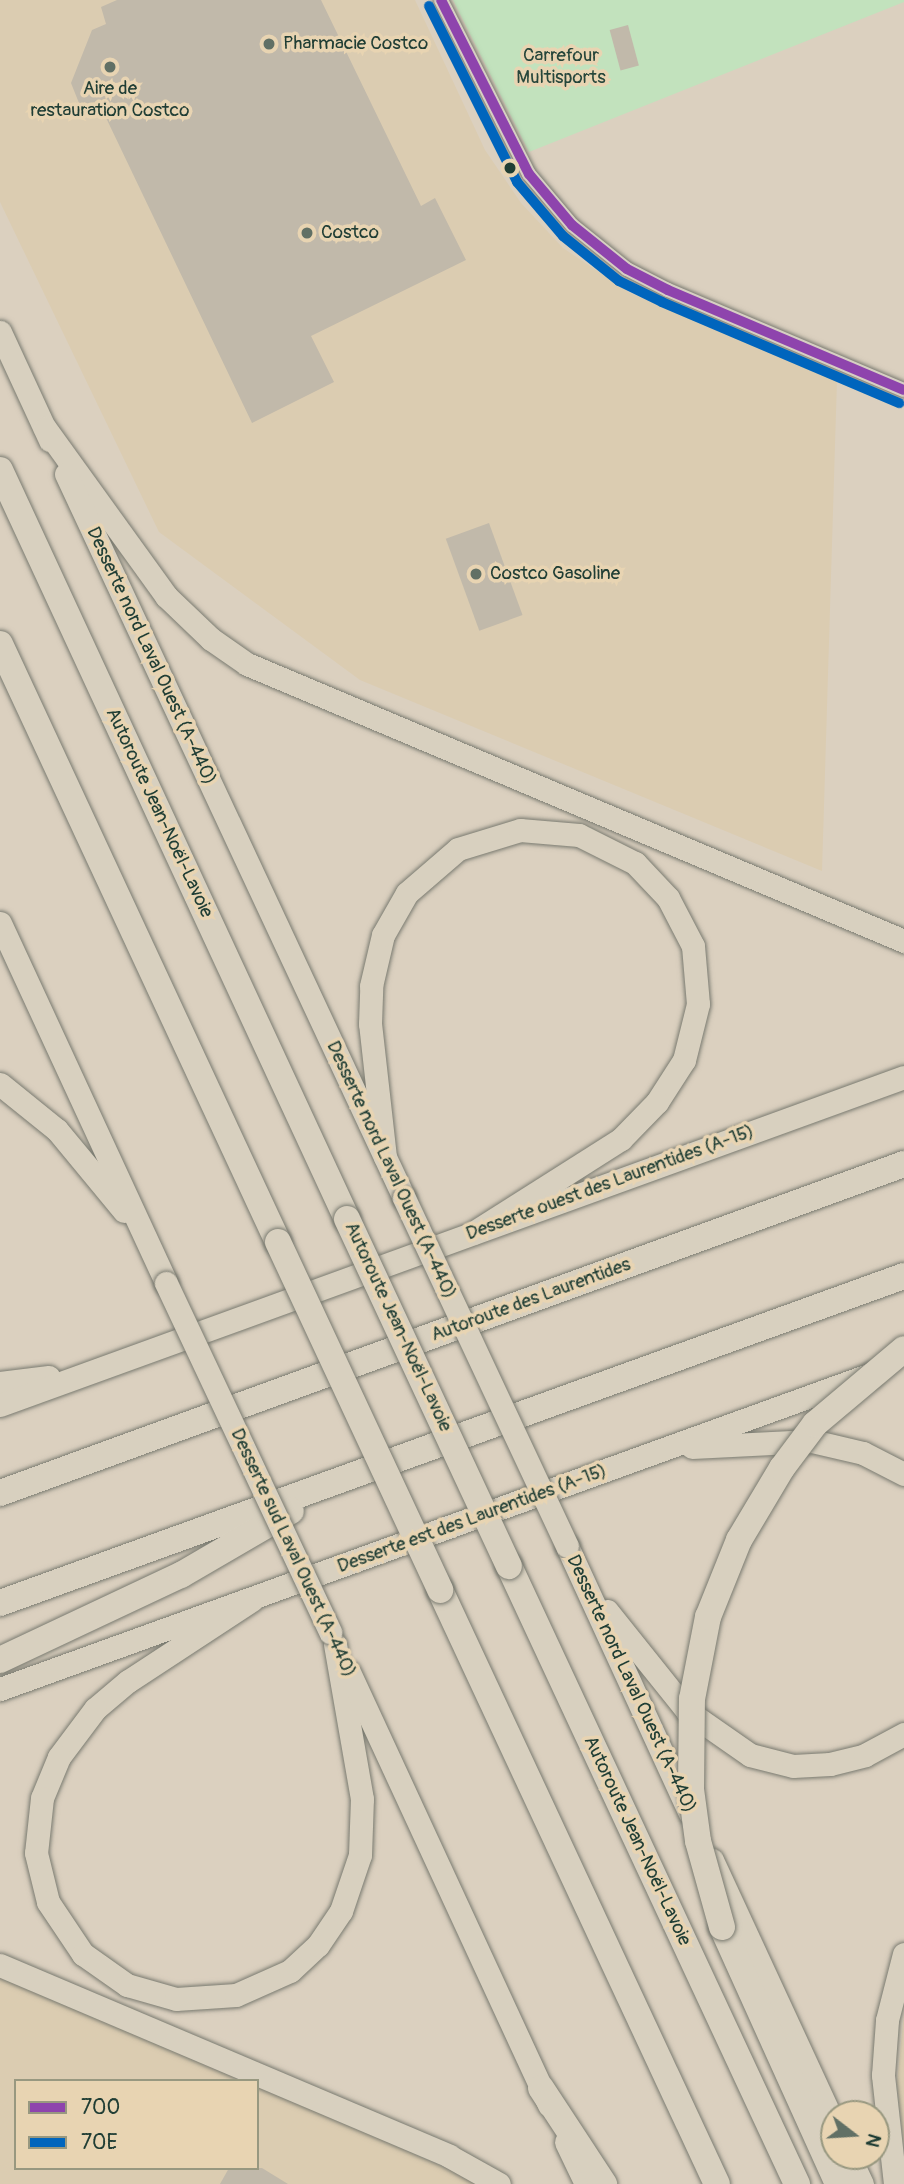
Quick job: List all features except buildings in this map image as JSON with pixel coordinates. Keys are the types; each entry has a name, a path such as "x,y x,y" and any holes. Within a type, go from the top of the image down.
{"highway":[{"name":"Autoroute Jean-Noël-Lavoie","path":"0,470 797,2184"},
{"path":"0,645 716,2184"},
{"name":"Autoroute des Laurentides","path":"0,1493 904,1164"},
{"path":"0,1603 904,1276"},
{"path":"838,2184 722,1927 698,1841 691,1789 692,1699 708,1617 739,1540 782,1468 815,1424 904,1349"},
{"path":"0,1660 181,1575 350,1477"},
{"path":"541,2088 604,2184"}],"main road":[{"name":"Desserte nord Laval Ouest (A-440)","path":"0,332 823,2100"},
{"path":"45,428 166,596 211,639 247,664 904,941"},
{"path":"385,1157 369,1024 371,986 390,920 419,879 458,849 520,830 579,835 635,863 668,898 693,946 698,1004 684,1060 657,1102 621,1139 473,1233"},
{"name":"Desserte sud Laval Ouest (A-440)","path":"0,923 586,2184"},
{"name":"Desserte ouest des Laurentides (A-15)","path":"0,1405 904,1077"},
{"path":"0,1084 57,1130 143,1233"},
{"name":"Desserte est des Laurentides (A-15)","path":"0,1689 904,1362"},
{"path":"0,1383 87,1373"},
{"path":"664,1449 812,1441 863,1453 904,1474"},
{"path":"583,1580 687,1711 750,1755 793,1766 842,1763 904,1734"},
{"path":"252,1600 128,1681 95,1709 59,1757 42,1798 36,1853 48,1902 83,1954 127,1985 176,1999 236,1995 274,1981 298,1965 341,1911 360,1855 362,1798 332,1638"},
{"path":"895,2184 883,2075 887,2020 904,1954"},
{"path":"0,1965 449,2156 499,2184"}],"street":[{"path":"441,0 529,174 572,225 627,269 668,290 904,390"}],"shaded area":[{"path":"0,0 415,0 485,150 521,203 563,248 630,293 837,380 822,871 360,680 159,532 0,202"},
{"path":"0,1975 245,2079 14,2079 14,2170 259,2170 259,2085 482,2184 0,2184"},
{"path":"904,2014 904,2147 897,2083"}],"green space":[{"name":"Carrefour Multisports","path":"453,0 904,0 904,2 529,152"}],"transit line":[{"name":"70O","path":"441,0 529,174 572,225 627,269 668,290 904,390"},
{"name":"70E","path":"429,6 517,182 563,236 619,281 899,403"}],"place":[{"name":"Pharmacie Costco","path":"269,44"},
{"name":"Aire de restauration Costco","path":"110,67"},
{"name":"Costco","path":"307,233"},
{"name":"Costco Gasoline","path":"476,574"}]}
